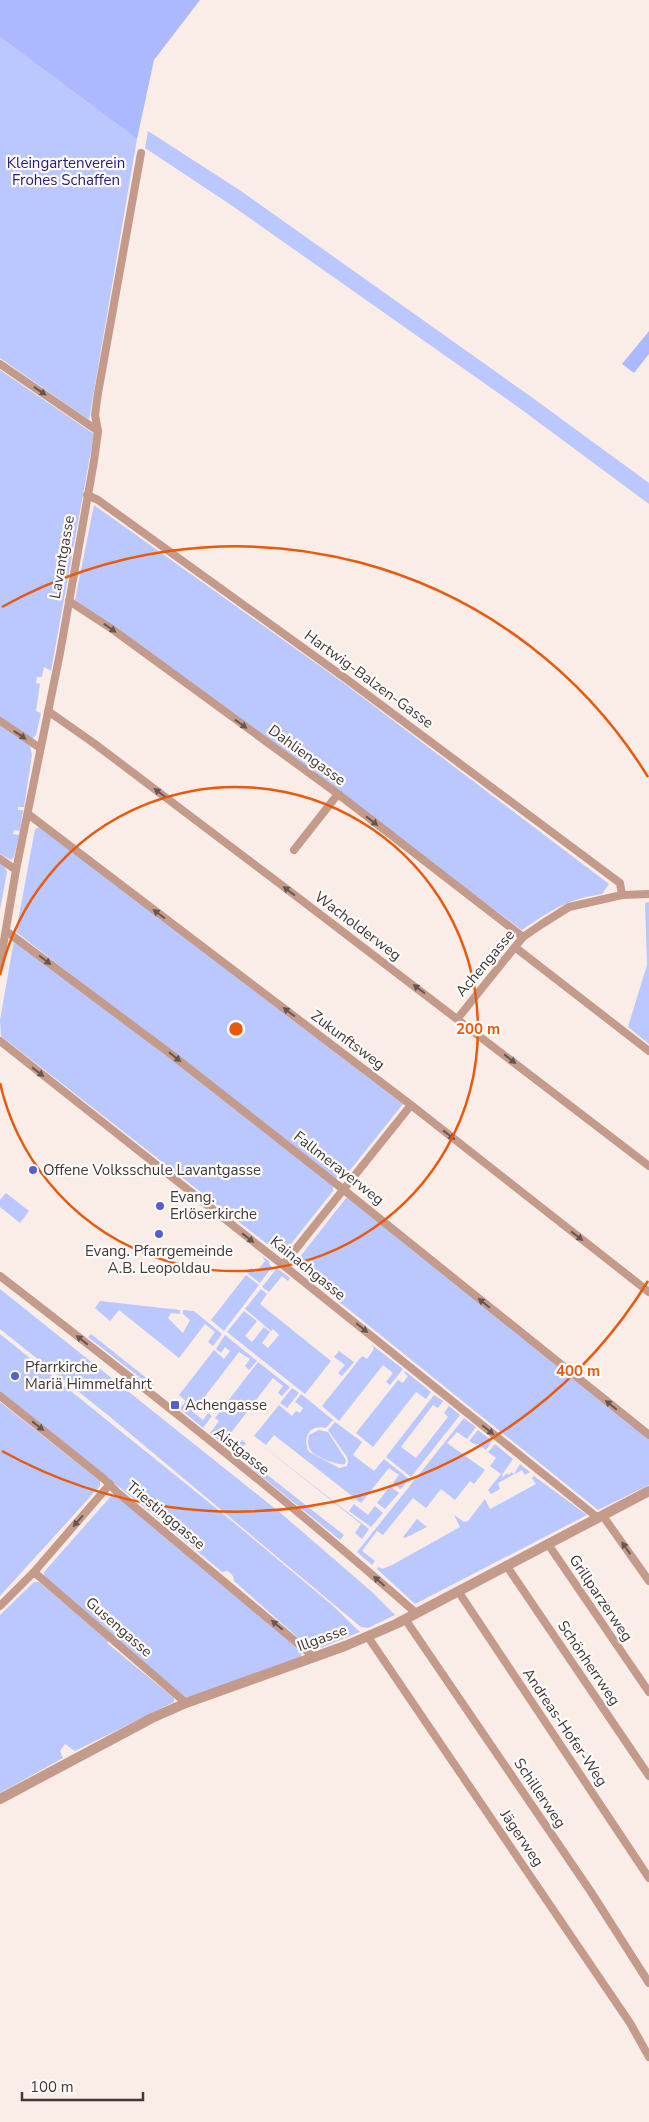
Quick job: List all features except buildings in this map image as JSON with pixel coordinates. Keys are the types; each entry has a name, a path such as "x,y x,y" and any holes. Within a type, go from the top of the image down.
{"street":[{"name":"Lavantgasse","path":"0,964 16,870 88,495 98,431 95,415 96,408 141,153"},
{"path":"0,364 98,431"},
{"name":"Hartwig-Balzen-Gasse","path":"88,495 98,500 325,664 614,878 620,883 622,895"},
{"name":"Dahliengasse","path":"69,601 112,629 338,794 523,937"},
{"name":"Wacholderweg","path":"48,711 95,744 458,1018 649,1166"},
{"path":"0,721 40,748"},
{"path":"294,850 338,794"},
{"name":"Zukunftsweg","path":"28,814 411,1105 649,1292"},
{"path":"0,859 16,870"},
{"name":"Achengasse","path":"458,1018 523,937 569,907 622,895 649,894"},
{"name":"Fallmerayerweg","path":"6,931 172,1055 344,1190 649,1435"},
{"path":"516,948 649,1051"},
{"name":"Kainachgasse","path":"0,1041 600,1517 649,1581"},
{"path":"283,1265 411,1105"},
{"name":"Aistgasse","path":"0,1276 237,1464 368,1571 416,1614"},
{"name":"Triestinggasse","path":"0,1396 110,1484 314,1657"},
{"path":"0,1606 34,1572 110,1484"},
{"name":"Illgasse","path":"0,1799 129,1729 186,1703 368,1637 416,1614 649,1491"},
{"name":"Grillparzerweg","path":"548,1544 649,1692"},
{"name":"Schönherrweg","path":"506,1565 649,1776"},
{"name":"Gusengasse","path":"34,1572 186,1703"},
{"name":"Andreas-Hofer-Weg","path":"458,1591 649,1878"},
{"name":"Schillerweg","path":"405,1619 591,1892 649,1984"},
{"name":"Jägerweg","path":"368,1637 630,2022 649,2056"}],"green space":[{"name":"Kleingartenverein Frohes Schaffen","path":"0,37 137,139 89,420 0,358"},
{"path":"148,131 241,191 649,483 649,504 518,407 231,205 145,148"},
{"path":"0,370 94,434 51,671 44,667 42,677 37,677 36,683 40,684 36,711 41,713 36,735 32,739 0,718"},
{"path":"94,505 345,684 609,884 602,894 578,899 559,907 522,930 75,600"},
{"path":"0,726 30,746 32,755 24,807 18,807 18,810 23,810 20,831 14,830 13,834 19,835 14,857 11,860 0,854"},
{"path":"40,827 403,1104 343,1179 337,1180 16,932 35,829"},
{"path":"0,863 7,872 0,910"},
{"path":"649,902 649,1044 628,1027 647,965 645,903"},
{"path":"14,940 333,1185 333,1191 283,1254 280,1254 1,1036 0,1020"},
{"path":"6,1193 29,1211 20,1223 0,1207 0,1200"},
{"path":"346,1198 349,1198 649,1437 649,1485 598,1510 296,1267 296,1262"},
{"path":"262,1256 270,1262 269,1264 272,1267 260,1283 247,1273 251,1268 256,1272 265,1261"},
{"path":"277,1268 290,1278 288,1281 282,1276 269,1292 262,1287"},
{"path":"246,1275 259,1285 224,1331 211,1320"},
{"path":"0,1289 283,1515 372,1592 395,1615 368,1628 361,1627 109,1416 0,1329"},
{"path":"261,1289 267,1294 260,1304 331,1361 305,1394 227,1332 244,1311 257,1321 245,1336 252,1342 264,1327 270,1332 262,1343 268,1348 279,1335 273,1329 271,1331 245,1309"},
{"path":"100,1301 180,1310 180,1314 171,1313 168,1318 183,1333 190,1320 183,1314 183,1310 194,1311 222,1334 213,1346 208,1342 215,1332 205,1324 179,1358 119,1310 110,1321 95,1308"},
{"path":"0,1334 232,1521 332,1605 360,1632 313,1651 234,1581 233,1576 228,1571 222,1572 148,1510 0,1393"},
{"path":"91,1334 154,1384 152,1387 88,1337"},
{"path":"225,1335 257,1361 249,1370 245,1366 250,1359 239,1352 193,1412 203,1420 208,1413 212,1416 203,1428 173,1403 181,1407 186,1401 179,1395 214,1350 224,1359 230,1351 225,1347 221,1353 216,1349"},
{"path":"372,1345 403,1369 390,1385 386,1382 393,1373 383,1365 339,1421 322,1406 362,1356 367,1359 374,1349"},
{"path":"339,1351 354,1362 342,1376 338,1373 345,1365 334,1357"},
{"path":"258,1362 290,1387 282,1396 278,1393 283,1386 273,1378 227,1438 236,1446 242,1440 246,1443 237,1455 210,1433 219,1421 215,1418"},
{"path":"405,1371 431,1392 426,1399 416,1392 373,1447 356,1433 398,1380 403,1383 408,1376 404,1373"},
{"path":"292,1388 299,1393 287,1408 280,1403"},
{"path":"301,1394 333,1420 326,1428 315,1428 308,1433 306,1442 309,1452 339,1468 347,1466 347,1457 328,1430 335,1422 362,1442 353,1455 374,1471 384,1459 409,1479 402,1488 400,1489 393,1483 399,1475 389,1468 361,1503 274,1435 266,1445 254,1436 279,1405 292,1416 296,1411 300,1413 303,1408 295,1402"},
{"path":"434,1395 443,1401 438,1408 433,1405 401,1447 416,1458 448,1417 444,1413 449,1406 460,1415 411,1477 386,1457"},
{"path":"0,1402 100,1481 100,1486 0,1596"},
{"path":"464,1418 476,1427 467,1439 457,1432 447,1443 485,1470 474,1484 470,1481 455,1500 441,1489 426,1508 413,1498 383,1535 377,1531 362,1551 375,1561 372,1565 357,1552"},
{"path":"319,1430 328,1432 346,1460 345,1464 337,1464 317,1456 311,1451 308,1445 309,1435"},
{"path":"478,1430 492,1441 486,1450 478,1444 476,1445 469,1441"},
{"path":"254,1439 369,1529 362,1539 355,1533 361,1524"},
{"path":"495,1444 513,1459 502,1475 503,1477 507,1473 509,1475 511,1472 514,1474 520,1464 530,1472 525,1475 522,1470 498,1483 500,1489 491,1494 488,1490 501,1474 490,1466 496,1458 488,1452"},
{"path":"247,1459 344,1535 340,1540 244,1462"},
{"path":"534,1476 587,1515 415,1604 377,1569 392,1565 460,1527 454,1515 464,1522 468,1521 485,1499 490,1509 536,1484 532,1478"},
{"path":"390,1486 399,1493 385,1509 377,1503"},
{"path":"112,1495 116,1495 302,1651 301,1657 187,1698 44,1578 44,1572"},
{"path":"354,1504 368,1515 375,1506 383,1513 371,1527 349,1511"},
{"path":"417,1519 427,1527 405,1538 403,1537"},
{"path":"34,1582 39,1582 109,1641 107,1643 174,1698 174,1702 75,1751 65,1744 60,1751 63,1758 0,1793 0,1615"}],"shaded area":[{"path":"0,0 200,0 154,60 137,139 0,37"},
{"path":"649,331 649,354 634,373 622,364"}],"place":[{"name":"Offene Volksschule Lavantgasse","path":"33,1170"},
{"name":"Evang. Erlöserkirche","path":"160,1206"},
{"name":"Evang. Pfarrgemeinde A.B. Leopoldau","path":"159,1234"},
{"name":"Pfarrkirche Mariä Himmelfahrt","path":"15,1376"},
{"name":"Achengasse","path":"175,1405"}]}
